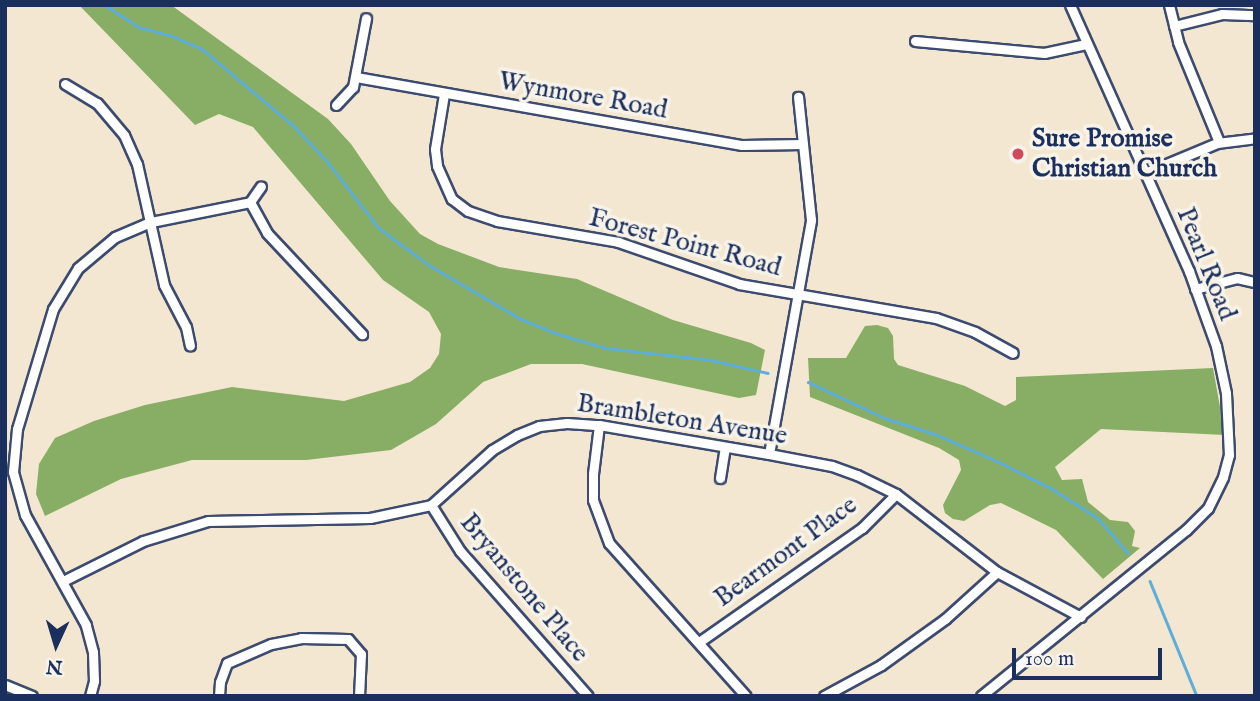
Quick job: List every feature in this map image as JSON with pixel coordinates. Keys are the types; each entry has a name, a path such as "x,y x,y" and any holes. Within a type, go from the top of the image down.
{"street":[{"name":"Pearl Road","path":"981,696 1081,617 1208,508 1223,477 1229,455 1226,393 1216,346 1195,289 1070,5"},
{"path":"1169,5 1186,64 1219,142"},
{"path":"1174,26 1222,15 1255,15"},
{"path":"336,105 353,87 366,18"},
{"path":"915,41 1044,53 1086,44"},
{"name":"Wynmore Road","path":"356,77 742,145 803,144"},
{"path":"65,84 97,103 124,135 138,164 164,285 186,327 190,346"},
{"name":"Forest Point Road","path":"444,94 435,149 437,166 452,199 468,211 497,221 618,242 739,284 936,318 975,332 1013,353"},
{"path":"769,453 811,220 798,97"},
{"path":"1144,173 1219,142 1255,138"},
{"path":"90,696 94,681 93,652 86,625 25,515 13,472 17,429 53,309 62,289 93,253 115,237 151,222 250,202 261,186"},
{"path":"250,202 267,233 362,334"},
{"path":"1195,289 1237,278 1255,282"},
{"name":"Brambleton Avenue","path":"431,505 492,450 539,426 568,422 599,425 769,453 832,466 896,494 997,572 1081,617"},
{"path":"599,425 593,500 609,543 746,696"},
{"path":"720,478 725,447"},
{"name":"Bearmont Place","path":"699,642 862,528 896,494"},
{"path":"63,581 143,541 208,522 370,518 431,505"},
{"name":"Bryanstone Place","path":"431,505 460,551 588,696"},
{"path":"824,696 881,665 946,619 997,572"},
{"path":"219,696 227,663 271,644 301,638 348,639 361,654 359,696"},
{"path":"5,685 32,696"}],"green space":[{"path":"79,5 171,5 328,119 351,144 390,201 420,234 438,244 499,267 577,279 673,320 751,343 765,350 756,395 739,398 582,364 531,364 483,382 436,424 391,450 306,460 192,460 121,479 45,516 36,494 39,464 55,438 94,421 145,405 232,387 344,401 410,382 430,368 439,354 441,334 429,312 383,280 253,127 219,114 195,125"},
{"path":"865,326 888,328 893,336 894,359 898,365 965,386 1005,406 1016,400 1016,377 1213,368 1225,435 1101,429 1055,467 1062,480 1082,479 1088,502 1110,520 1128,522 1135,531 1132,546 1140,548 1103,579 1056,530 1001,503 990,505 964,521 953,519 945,513 943,505 961,470 959,460 939,448 810,397 808,358 846,358"}],"waterway":[{"path":"105,5 139,27 172,36 202,49 294,126 326,160 379,228 429,265 521,319 555,333 606,348 711,360 768,373"},
{"path":"808,382 885,418 935,434 997,461 1051,488 1098,518 1128,553"},
{"path":"1150,581 1197,696"}],"place":[{"name":"Sure Promise Christian Church","path":"1018,154"}]}
